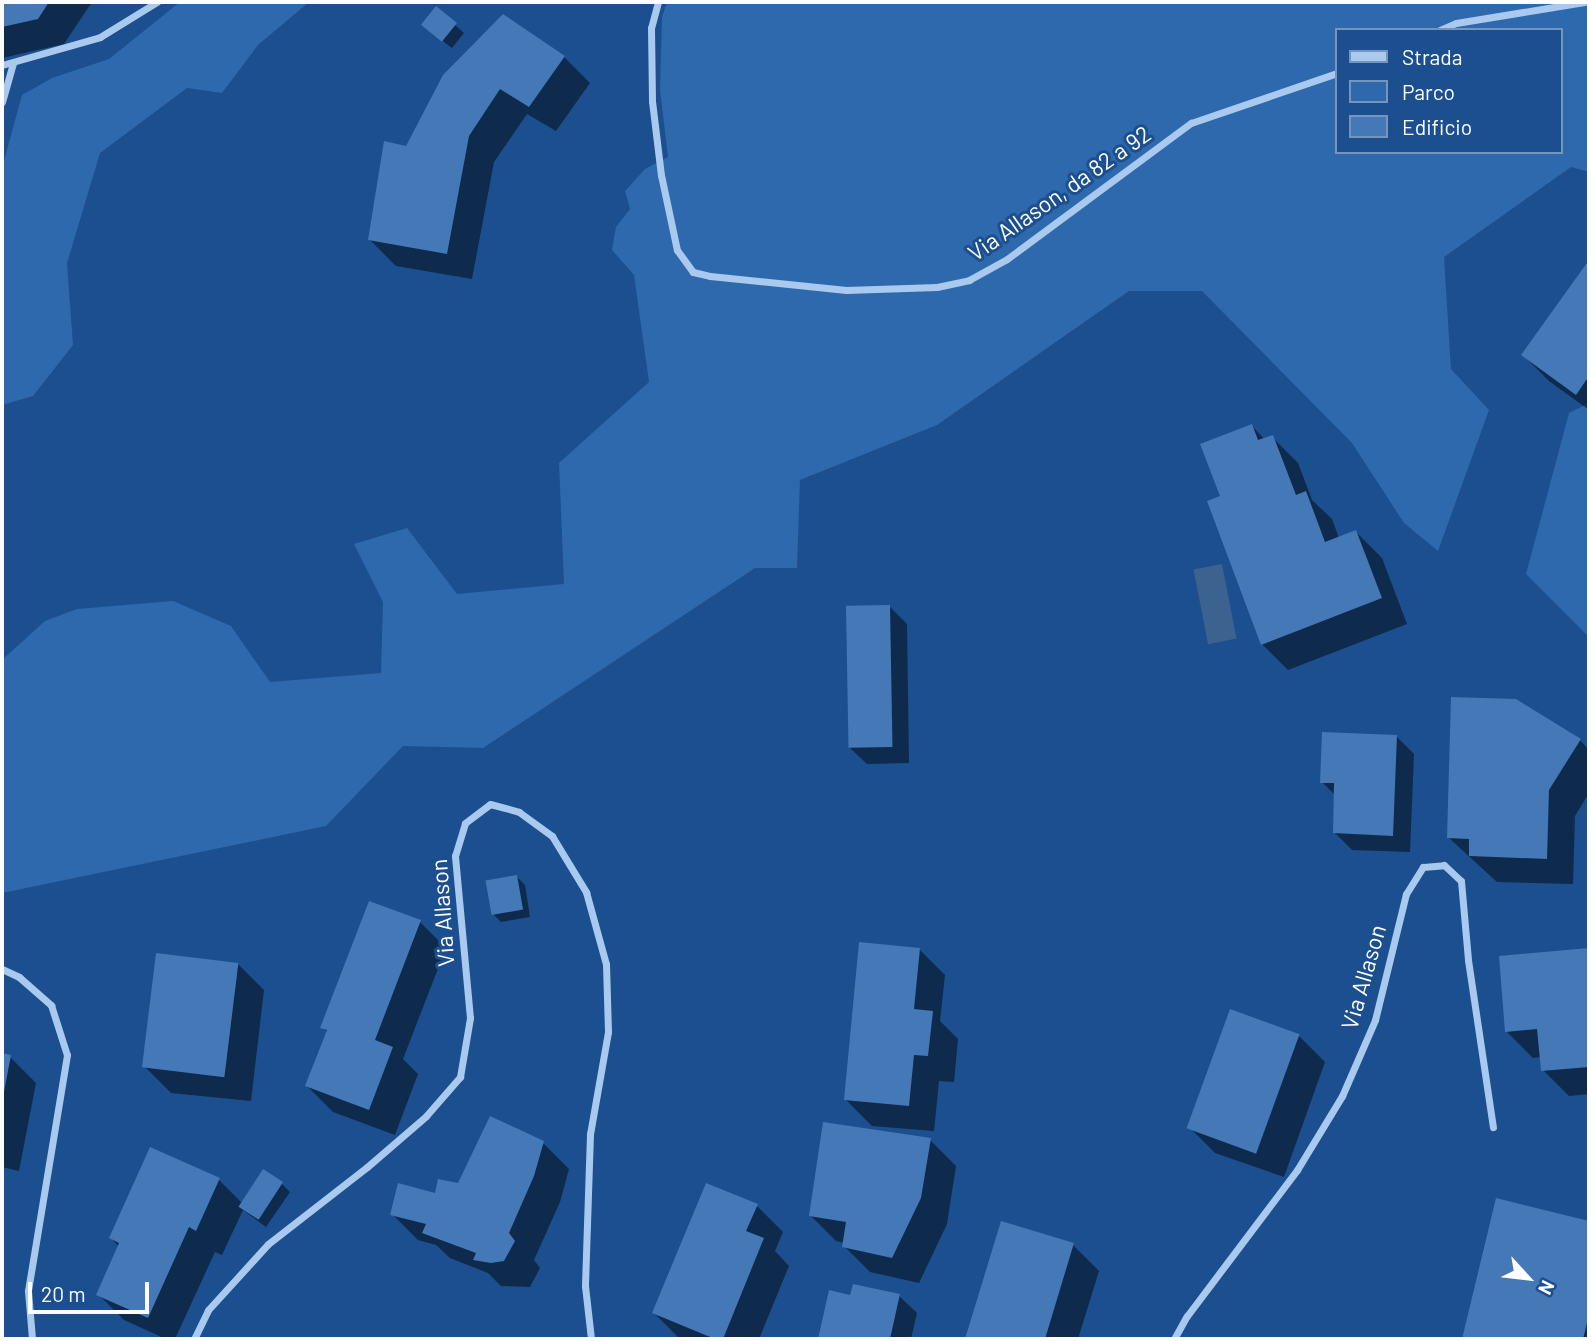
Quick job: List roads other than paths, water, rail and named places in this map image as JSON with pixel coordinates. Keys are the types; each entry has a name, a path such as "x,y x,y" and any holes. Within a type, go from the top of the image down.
{"street":[{"path":"2,65 100,37 157,2"},
{"name":"Via Allason, da 82 a 92","path":"658,2 651,28 652,101 661,175 677,250 694,272 710,276 845,290 937,288 969,279 1007,259 1191,122 1336,73"},
{"path":"1445,28 1457,23 1584,2"},
{"path":"2,102 13,63"},
{"name":"Via Allason","path":"194,1339 208,1310 268,1244 426,1116 460,1077 470,1018 455,856 465,823 489,804 519,812 551,836 586,892 606,964 608,1032 590,1134 585,1286 591,1339"},
{"name":"Via Allason","path":"1174,1339 1187,1316 1297,1170 1342,1096 1375,1020 1406,894 1423,867 1444,865 1461,881 1468,960 1493,1127"},
{"path":"2,969 19,977 51,1005 67,1055 50,1143 28,1291 32,1339"}]}
